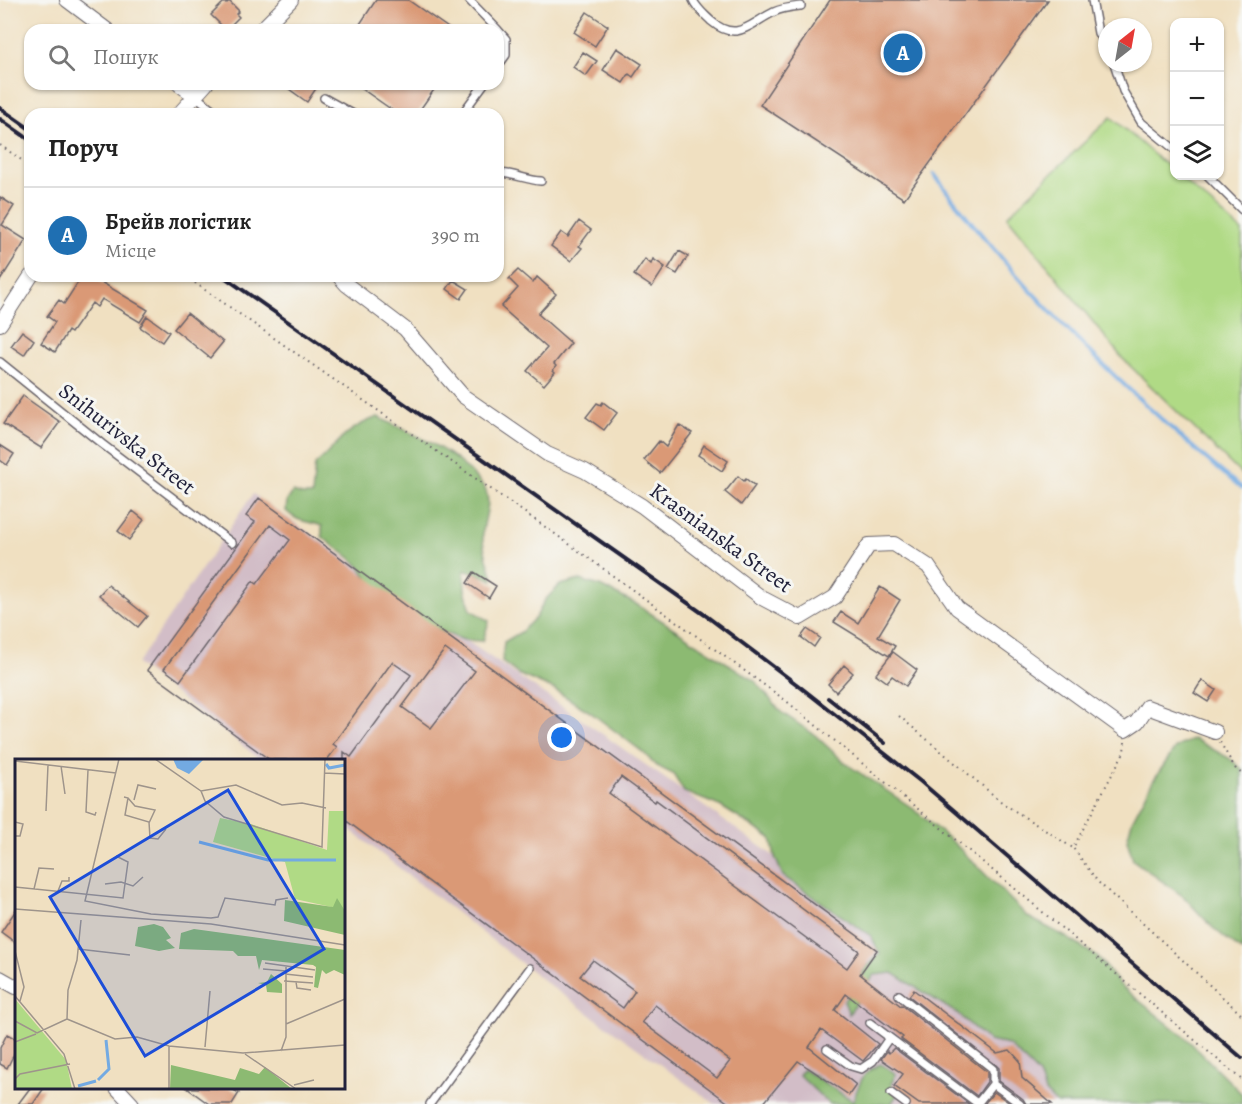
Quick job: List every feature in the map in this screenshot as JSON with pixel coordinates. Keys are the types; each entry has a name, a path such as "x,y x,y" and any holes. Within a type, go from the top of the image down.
{"street":[{"path":"67,0 99,24"},
{"path":"267,24 291,0"},
{"path":"187,90 194,95"},
{"path":"184,108 199,90"},
{"path":"0,324 27,282"},
{"name":"Krasnianska Street","path":"344,282 405,329 463,396 547,454 585,471 642,506 762,598 800,618 836,597 869,545 894,544 928,566 957,608 1125,730"},
{"path":"1125,730 1137,722 1147,708 1215,732"},
{"path":"0,978 15,986"},
{"path":"118,1089 132,1104"}],"lane":[{"path":"469,0 492,24"},
{"path":"693,0 699,10 718,26 731,32 741,31 775,11 801,6"},
{"path":"1092,0 1098,33"},
{"path":"504,37 506,39 504,58"},
{"path":"1117,72 1123,91 1141,122 1170,146"},
{"path":"466,108 480,90"},
{"path":"194,95 211,108"},
{"path":"324,98 342,108"},
{"path":"504,173 531,181 541,181"},
{"path":"1212,180 1242,210"},
{"name":"Snihurivska Street","path":"0,362 102,444 232,543"},
{"path":"430,1104 530,968"},
{"path":"870,1023 977,1104 993,1084 993,1069 899,995"},
{"path":"827,1049 851,1066 861,1069 873,1061 889,1038"},
{"path":"993,1084 1020,1104"},
{"path":"891,1093 906,1104"}],"path":[{"path":"0,145 24,162"},
{"path":"194,282 551,531 785,700 1017,889 1242,1080"},
{"path":"899,716 1004,804 1073,848 1098,882 1242,1015"},
{"path":"1073,848 1124,752 1125,730"},
{"path":"1215,732 1235,768 1242,774"}],"shaded area":[{"path":"253,494 598,731 840,903 1086,1104 715,1104 552,987 345,826 345,759 260,759 137,664"}],"green space":[{"path":"1111,117 1170,169 1170,180 1184,180 1242,231 1242,475 1123,359 1007,216"},
{"path":"378,417 450,455 477,479 486,491 488,503 483,540 493,580 474,572 464,571 465,590 471,610 489,621 483,641 464,640 445,633 375,596 359,567 322,536 322,526 299,520 286,511 287,501 293,492 312,495 315,465 357,426"},
{"path":"580,580 600,586 636,604 755,681 781,712 815,735 845,763 911,807 955,844 1028,917 1098,957 1122,987 1186,1038 1242,1094 1242,1104 1057,1104 1045,1092 1039,1075 1009,1045 989,1041 958,1014 893,973 874,975 849,1014 844,1001 866,968 880,954 871,936 783,876 775,857 771,838 720,806 684,792 673,774 655,765 644,753 590,712 555,690 518,674 502,662 504,642 521,632 536,617 545,600 560,585"},
{"path":"1194,739 1229,758 1242,769 1242,951 1213,928 1184,897 1133,860 1127,840 1132,821 1153,781 1176,747"},
{"path":"881,1064 896,1074 891,1084 897,1095 891,1104 829,1104 799,1075 803,1069 853,1101 865,1074"}],"building":[{"path":"376,0 408,0 442,24 360,24"},
{"path":"830,0 1048,0 904,199 760,105"},
{"path":"229,1 239,11 236,14 239,17 232,24 220,24 211,15 224,2 226,4"},
{"path":"587,12 608,26 595,46 574,32"},
{"path":"617,48 642,64 633,77 629,74 623,83 603,70"},
{"path":"583,52 597,61 586,76 573,67"},
{"path":"290,90 315,90 307,102"},
{"path":"364,90 434,90 421,108 389,108"},
{"path":"0,197 14,206 2,225 24,239 24,243 0,281"},
{"path":"579,221 591,230 579,246 582,248 571,261 551,246 561,232 568,237"},
{"path":"679,251 688,256 677,274 668,269"},
{"path":"645,259 651,264 653,259 665,267 652,287 634,275"},
{"path":"518,270 533,283 537,277 556,294 538,314 571,343 554,364 555,372 544,385 527,371 547,348 501,307 518,288 509,279"},
{"path":"78,282 101,282 148,310 140,322 102,299 97,307 92,303 71,333 68,331 55,352 41,343 55,322 47,316 59,300 64,304"},
{"path":"452,282 456,282 468,289 461,299 447,289"},
{"path":"187,313 223,342 210,358 174,329"},
{"path":"147,316 169,332 162,342 140,327"},
{"path":"22,331 34,340 24,355 11,346"},
{"path":"23,396 60,422 41,448 3,424"},
{"path":"603,402 617,413 604,430 586,417 597,403 601,405"},
{"path":"679,425 692,433 660,473 644,460 659,441 666,447"},
{"path":"0,445 14,454 7,465 0,460"},
{"path":"704,445 728,461 722,471 698,455"},
{"path":"738,476 755,486 741,505 725,492"},
{"path":"259,498 877,950 860,974 987,1072 987,1082 977,1096 846,994 835,1010 878,1044 863,1061 821,1030 809,1047 856,1085 849,1095 798,1061 763,1104 730,1104 345,820 344,752 351,757 411,675 392,662 333,744 337,747 328,759 269,759 147,670 255,522 246,516","holes":["270,525 290,540 257,584 253,581 180,681 164,669","445,649 475,671 431,728 402,707","621,777 655,802 656,800 859,951 847,968 609,793","593,960 635,991 623,1008 580,976","655,1005 730,1061 717,1078 642,1022"]},
{"path":"133,511 144,520 129,540 118,531"},
{"path":"474,572 496,586 489,598 467,583"},
{"path":"108,585 147,616 138,627 99,595"},
{"path":"880,587 900,600 878,636 895,646 889,656 834,622 841,612 858,623"},
{"path":"807,629 820,638 814,647 801,637"},
{"path":"893,652 917,670 906,686 892,676 887,682 876,674"},
{"path":"844,665 853,673 836,692 828,684"},
{"path":"1202,680 1216,690 1208,702 1194,693"},
{"path":"15,911 15,942 1,932"},
{"path":"914,990 997,1053 1010,1050 1020,1061 1022,1078 1052,1104 1026,1104 1023,1099 999,1081 999,1068 996,1065 909,996"},
{"path":"7,1034 15,1038 15,1052 7,1068 0,1064 0,1048"},
{"path":"894,1048 969,1104 919,1104 894,1086 903,1074 881,1059 887,1051 889,1053"},
{"path":"29,1089 43,1089 33,1104 18,1104"},
{"path":"188,1089 232,1089 239,1093 232,1104 209,1104"},
{"path":"994,1092 1011,1104 984,1104"}],"waterway":[{"path":"934,174 1004,262 1055,317 1148,407 1242,488"}],"railway":[{"path":"0,108 24,125"},
{"path":"0,119 24,136"},
{"path":"232,282 705,615 799,686 921,782 1242,1058"},
{"path":"828,698 885,743"}],"place":[{"name":"Брейв логістик","path":"903,53"}]}
